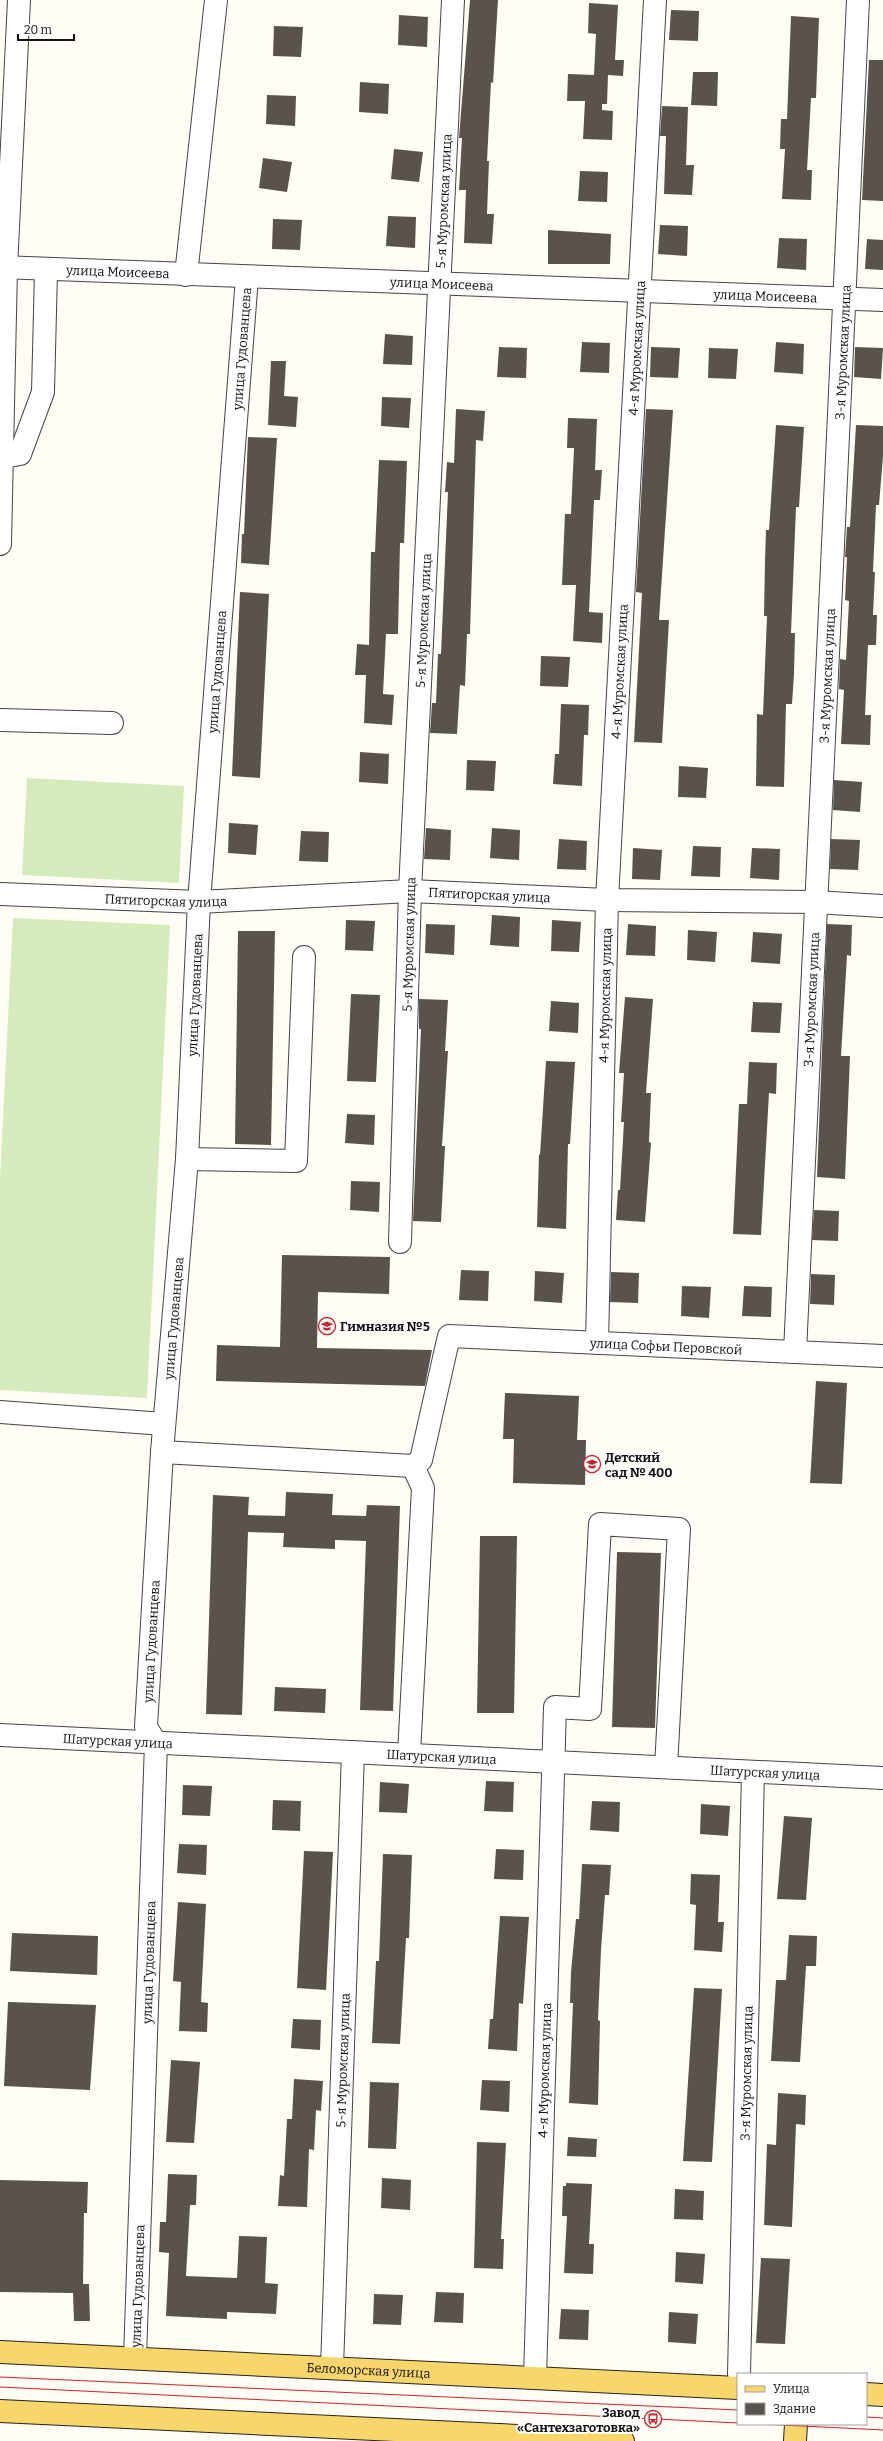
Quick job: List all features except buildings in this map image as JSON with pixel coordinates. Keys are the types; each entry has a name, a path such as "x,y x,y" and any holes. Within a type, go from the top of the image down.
{"main road":[{"name":"Беломорская улица","path":"0,2352 737,2388"},
{"path":"867,2394 883,2395"},
{"path":"0,2411 390,2435 623,2441"},
{"path":"795,2441 796,2425"}],"street":[{"path":"0,544 3,457 3,268 19,0"},
{"path":"186,275 216,0"},
{"name":"5-я Муромская улица","path":"400,1242 410,891 438,284 453,0"},
{"name":"4-я Муромская улица","path":"597,1343 608,900 655,0"},
{"name":"3-я Муромская улица","path":"795,1352 814,902 846,298 858,0"},
{"name":"улица Моисеева","path":"3,268 46,271 883,300"},
{"path":"3,457 20,454 43,392 46,271"},
{"name":"улица Гудованцева","path":"135,2358 156,1743 146,1727 164,1424 187,1159 199,902 246,277"},
{"path":"0,720 112,723"},
{"name":"Пятигорская улица","path":"0,894 199,902 410,891 608,900 814,902 883,906"},
{"path":"187,1159 296,1161 304,958"},
{"name":"улица Софьи Перовской","path":"414,1466 421,1460 449,1336 883,1356"},
{"path":"0,1412 164,1424"},
{"path":"162,1452 414,1466 423,1488 409,1754"},
{"name":"4-я Муромская улица","path":"534,2378 552,1762 555,1707 590,1709 600,1524 679,1529 666,1767"},
{"name":"Шатурская улица","path":"0,1735 883,1778"},
{"name":"5-я Муромская улица","path":"332,2368 353,1752"},
{"name":"3-я Муромская улица","path":"739,2373 753,1772"}],"green space":[{"path":"27,778 184,786 179,883 22,875"},
{"path":"13,918 170,925 147,1398 0,1390 0,1179"}],"tram line":[{"path":"0,2377 737,2410"},
{"path":"0,2387 737,2423"},
{"path":"867,2417 883,2418"},
{"path":"782,2425 883,2430"}],"place":[{"name":"Гимназия №5","path":"327,1326"},
{"name":"Детский сад № 400","path":"592,1464"},
{"name":"Завод «Сантехзаготовка»","path":"653,2419"}]}
